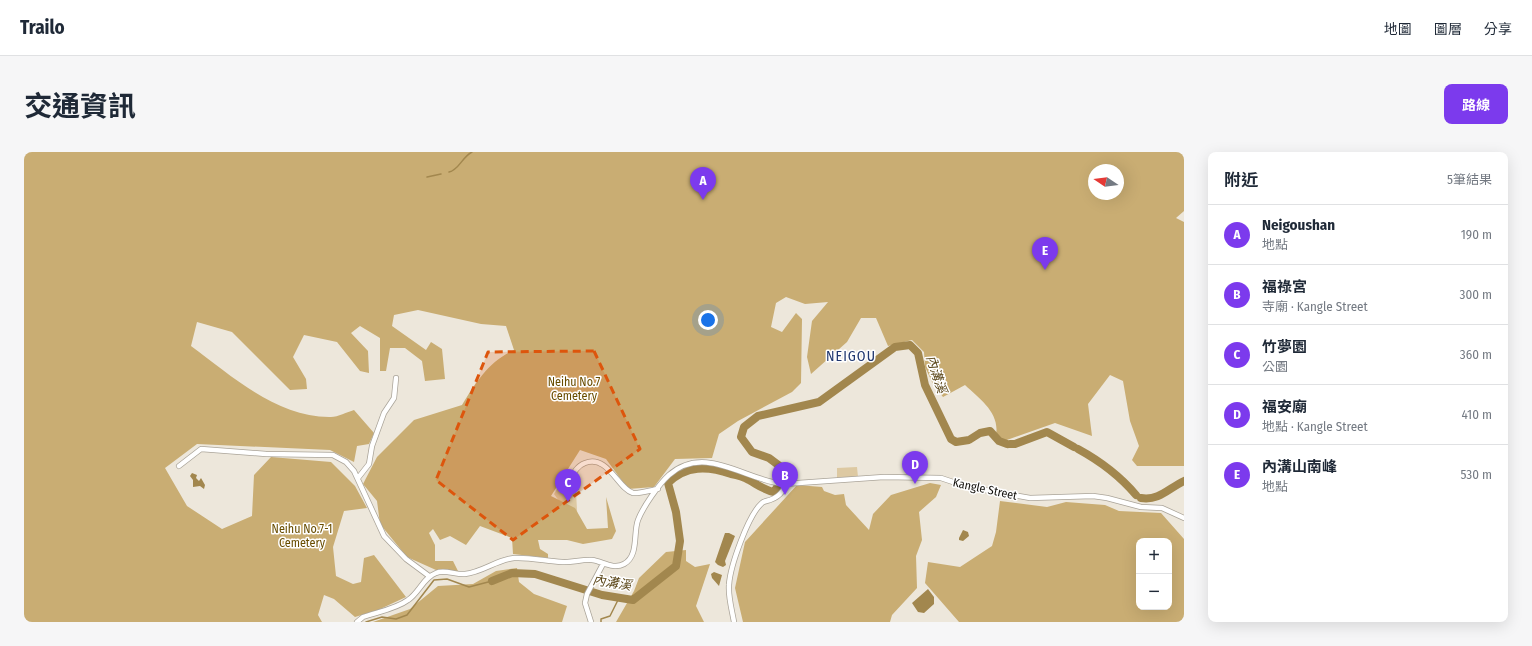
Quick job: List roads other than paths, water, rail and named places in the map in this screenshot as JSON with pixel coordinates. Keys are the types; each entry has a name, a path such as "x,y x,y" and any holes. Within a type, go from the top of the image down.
{"street":[{"path":"358,478 369,464 372,446 384,414 394,398 396,378"},
{"path":"179,466 201,449 266,454 333,455 346,462 358,478 384,536 406,560 429,576"},
{"path":"576,488 571,479 574,471 582,464 590,461 596,462 607,468 629,491 634,493 658,489"},
{"name":"Kangle Street","path":"658,489 669,475 679,468 701,463 720,464 770,483 884,478 941,478 968,487 1030,498 1093,496 1107,498 1141,507 1162,508 1184,518"},
{"path":"734,622 728,586 743,535 754,513 762,502 779,495 788,474"},
{"path":"356,622 363,617 409,600 429,576 437,572 463,575 475,573 500,561 528,558 563,563 593,560 614,566 623,564 629,560 633,552 639,518 658,489"},
{"path":"590,622 590,616 586,603 587,594 603,564"}],"waterway":[{"path":"449,172 455,169 472,152"},
{"path":"427,177 441,174"},
{"name":"內溝溪","path":"784,477 781,467 769,458 752,452 741,437 744,427 758,416 819,402 895,347 910,345 918,353 925,385 951,439 956,442 969,440 980,433 990,431 999,441 1007,444"},
{"name":"內溝溪","path":"1010,444 1015,444 1047,432 1074,447"},
{"name":"內溝溪","path":"1078,449 1109,469 1136,495"},
{"name":"內溝溪","path":"492,581 512,573 535,574 602,595 633,600 676,566 680,541 676,512 668,483 675,477 690,470 706,469 722,471 743,477 764,489 774,492 782,479"},
{"name":"內溝溪","path":"1141,498 1153,498 1159,496 1184,481"},
{"name":"內溝溪","path":"366,622 382,617 396,619 407,615 434,580 447,579 469,587 492,581"},
{"path":"601,622 601,619 610,616 619,598"}],"place":[{"name":"Neigoushan","path":"703,200"},
{"name":"內溝山南峰","path":"1045,270"},
{"name":"福安廟","path":"915,484"},
{"name":"福祿宮","path":"785,495"},
{"name":"竹夢園","path":"568,502"}],"district":[{"name":"NEIGOU","path":"851,356"}],"park label":[{"name":"Neihu No.7 Cemetery","path":"574,389"},
{"name":"Neihu No.7-1 Cemetery","path":"302,536"}]}
